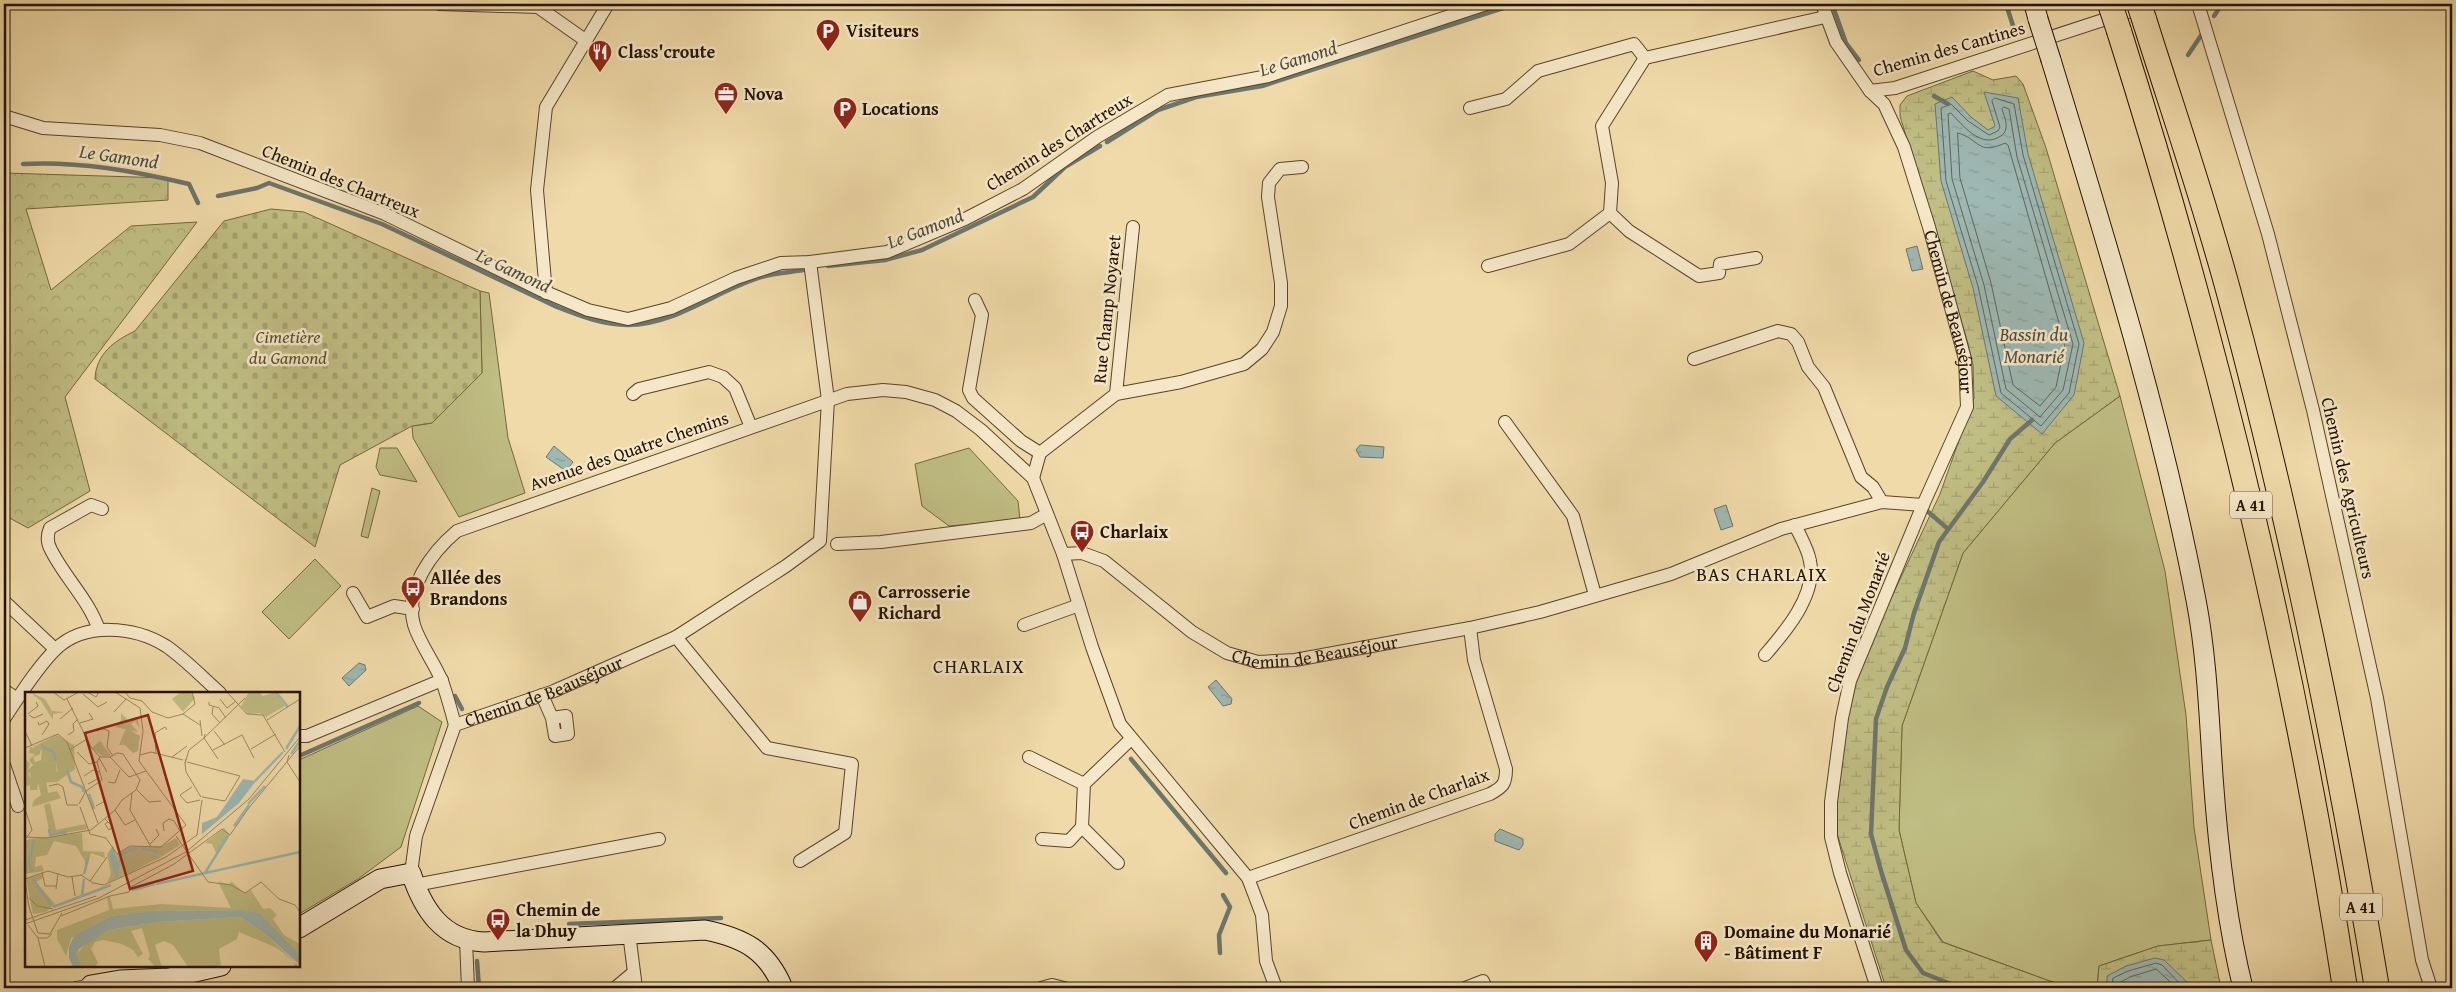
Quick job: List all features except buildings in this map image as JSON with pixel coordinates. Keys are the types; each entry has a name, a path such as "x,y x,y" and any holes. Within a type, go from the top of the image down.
{"highway":[{"name":"A 41","path":"2110,4 2181,234 2250,502 2311,787 2346,988"},
{"name":"A 41","path":"2145,9 2230,294 2258,404 2318,661 2350,826 2372,988"},
{"path":"2350,826 2377,988"}],"main road":[{"path":"2036,11 2134,334 2154,411 2196,600 2209,703 2220,859 2228,914 2243,988"},
{"path":"300,927 380,878 413,879 423,904 438,923 466,940 484,942 705,930 730,935 753,945 777,974 783,988"},
{"path":"87,987 120,980 169,978 217,967"}],"street":[{"path":"439,4 538,7 586,40"},
{"path":"546,292 537,190 546,107 608,4"},
{"name":"Chemin des Chartreux","path":"4,116 43,128 160,136 200,144 385,214 546,292 588,310 628,319 670,308 736,278 781,263 810,262 887,252 965,219 1023,189 1097,138 1168,95 1268,76 1486,4"},
{"name":"Chemin de Beauséjour","path":"1063,554 1082,553 1104,561 1210,644 1227,653 1258,662 1295,660 1337,654 1470,628 1540,612 1595,594 1671,574 1796,525 1882,502 1923,505 1967,407 1965,359 1929,227 1904,146 1884,104 1870,91 1836,42 1822,4"},
{"name":"Chemin des Agriculteurs","path":"2198,4 2268,234 2313,410 2377,698 2422,960 2432,988"},
{"name":"Chemin des Cantines","path":"1870,91 1895,88 2145,9"},
{"path":"1488,266 1569,244 1610,213 1612,183 1602,126 1645,58 1825,16"},
{"path":"1470,108 1506,99 1538,71 1634,44 1645,58"},
{"name":"Rue Champ Noyaret","path":"1040,453 1116,394 1181,382 1244,364 1262,349 1274,332 1281,306 1281,283 1268,197 1269,183 1280,170 1302,167"},
{"path":"1610,213 1629,231 1699,276 1719,273 1720,264 1756,258"},
{"name":"Rue Champ Noyaret","path":"1116,394 1133,227"},
{"path":"810,262 828,400"},
{"path":"975,300 982,315 970,390 973,398 1021,441 1040,453 1032,478"},
{"path":"1694,359 1778,331 1791,334 1798,342 1808,367 1824,387 1861,476 1873,487 1882,502"},
{"path":"632,394 639,389 708,372 723,377 735,388 751,427"},
{"name":"Avenue des Quatre Chemins","path":"455,725 442,680 414,624 413,609 416,588 424,567 440,546 456,531 847,394 883,390 906,392 935,400 956,411 1032,478 1063,554 1120,724 1248,878 1262,915 1266,961 1276,988"},
{"name":"Chemin de Beauséjour","path":"413,879 416,836 455,725 542,695 676,637 786,566 820,541 828,400"},
{"path":"1505,422 1573,516 1595,594"},
{"path":"1008,455 1021,441"},
{"path":"99,630 94,614 50,549 47,535 50,528 91,505 102,509"},
{"name":"Chemin du Monarié","path":"1877,988 1833,846 1831,802 1842,718 1850,681 1923,505"},
{"path":"837,544 881,542 1031,523 1047,514"},
{"path":"1765,655 1790,626 1811,580 1810,561 1796,525"},
{"path":"353,593 367,617 394,606 413,609"},
{"path":"4,600 55,649"},
{"path":"1024,625 1079,605"},
{"name":"Chemin de Charlaix","path":"1248,878 1427,817 1490,794 1501,788 1506,782 1506,769 1474,660 1470,628"},
{"path":"4,719 55,649 73,636 99,630 122,631 147,636 166,646 219,692"},
{"path":"676,637 767,748 852,764 845,834 800,861"},
{"path":"300,736 307,736 442,680"},
{"path":"4,690 17,699"},
{"path":"542,695 552,718"},
{"path":"1042,839 1069,841 1082,827 1084,784 1131,739"},
{"path":"1029,757 1084,784"},
{"path":"4,765 18,806"},
{"path":"1082,827 1118,863"},
{"path":"413,879 659,839"},
{"path":"628,933 636,988"},
{"path":"466,940 468,988"},
{"path":"615,988 633,973"},
{"path":"1465,988 1483,981 1486,988"},
{"path":"1041,988 1052,985 1064,988"}],"green space":[{"path":"1973,71 1993,80 2016,76 2023,84 2046,148 2120,396 2055,443 1963,553 1902,726 1899,830 1916,903 1942,942 2069,988 1886,988 1834,824 1844,716 1857,671 1940,494 1974,398 1973,365 1967,340 1900,116 1900,105 1907,96"},
{"path":"4,173 168,178 168,200 26,209 51,290 131,226 197,222 65,397 90,491 28,528 4,515"},
{"name":"Cimetière du Gamond","path":"271,209 304,212 480,291 482,373 432,423 412,426 340,465 315,547 95,379 96,370 103,355 113,344 135,331 224,221"},
{"path":"480,291 489,293 508,438 525,493 459,517 413,438 412,426 432,423 482,373"},
{"path":"2120,396 2165,571 2186,715 2194,827 2211,940 2158,946 2099,966 2097,988 2069,988 1943,942 1916,903 1899,830 1902,726 1963,553 2055,443"},
{"path":"380,448 397,448 417,482 380,475 376,467"},
{"path":"969,448 1018,501 1020,520 949,526 922,506 915,464"},
{"path":"372,488 380,491 368,538 361,536"},
{"path":"315,559 341,586 289,639 262,612"},
{"path":"418,706 442,722 401,847 358,879 300,913 300,760"},
{"path":"2211,940 2221,988 2097,988 2099,966 2158,946"}],"water":[{"name":"Bassin du Monarié","path":"1984,92 2018,98 2028,154 2084,343 2074,395 2042,434 1996,396 1973,288 1941,181 1935,104 1952,97 1971,117 1988,130 1995,126"},
{"path":"1917,246 1923,269 1912,271 1906,249"},
{"path":"1360,445 1384,447 1383,458 1360,457 1356,450"},
{"path":"554,446 573,462 566,471 546,457"},
{"path":"1726,505 1733,526 1721,530 1714,509"},
{"path":"359,663 365,665 366,670 349,686 342,678"},
{"path":"1216,680 1232,699 1231,704 1223,706 1208,687"},
{"path":"1500,829 1523,839 1523,845 1519,850 1495,841 1495,834"},
{"path":"2155,958 2164,960 2188,983 2189,988 2107,988 2107,976 2126,966"}],"waterway":[{"name":"Le Gamond","path":"1509,6 1516,4"},
{"name":"Le Gamond","path":"1832,4 1846,43 1859,60"},
{"path":"2006,4 2015,32"},
{"path":"2214,16 2222,4"},
{"name":"Le Gamond","path":"1107,142 1158,110 1196,97 1262,86 1503,8"},
{"path":"2188,55 2202,34"},
{"name":"Le Gamond","path":"1934,96 1948,104"},
{"name":"Le Gamond","path":"828,266 885,260 922,250 1033,197 1065,167 1100,146"},
{"name":"Le Gamond","path":"23,164 44,163 86,166 168,179 189,184 198,203"},
{"name":"Le Gamond","path":"218,196 257,188 269,183 382,224 557,307 601,322 628,325 663,319 765,276 803,270"},
{"path":"1961,988 1923,973 1906,950 1881,871 1871,834 1876,719 1887,687 1905,648 1914,613 1939,542 1983,482 2010,439 2032,420"},
{"path":"1926,510 1948,529"},
{"path":"455,696 462,709"},
{"path":"300,756 419,703"},
{"path":"1131,759 1226,873"},
{"path":"1220,953 1219,935 1230,907 1223,895"},
{"path":"569,924 721,918"},
{"path":"477,961 479,988"}],"place":[{"name":"Visiteurs","path":"828,52"},
{"name":"Class'croute","path":"600,73"},
{"name":"Nova","path":"726,115"},
{"name":"Locations","path":"845,130"},
{"name":"Charlaix","path":"1082,553"},
{"name":"Allée des Brandons","path":"413,609"},
{"name":"Carrosserie Richard","path":"860,623"},
{"name":"Chemin de la Dhuy","path":"498,941"},
{"name":"Domaine du Monarié - Bâtiment F","path":"1706,963"}],"district":[{"name":"BAS CHARLAIX","path":"1762,574"},
{"name":"CHARLAIX","path":"979,666"}]}
